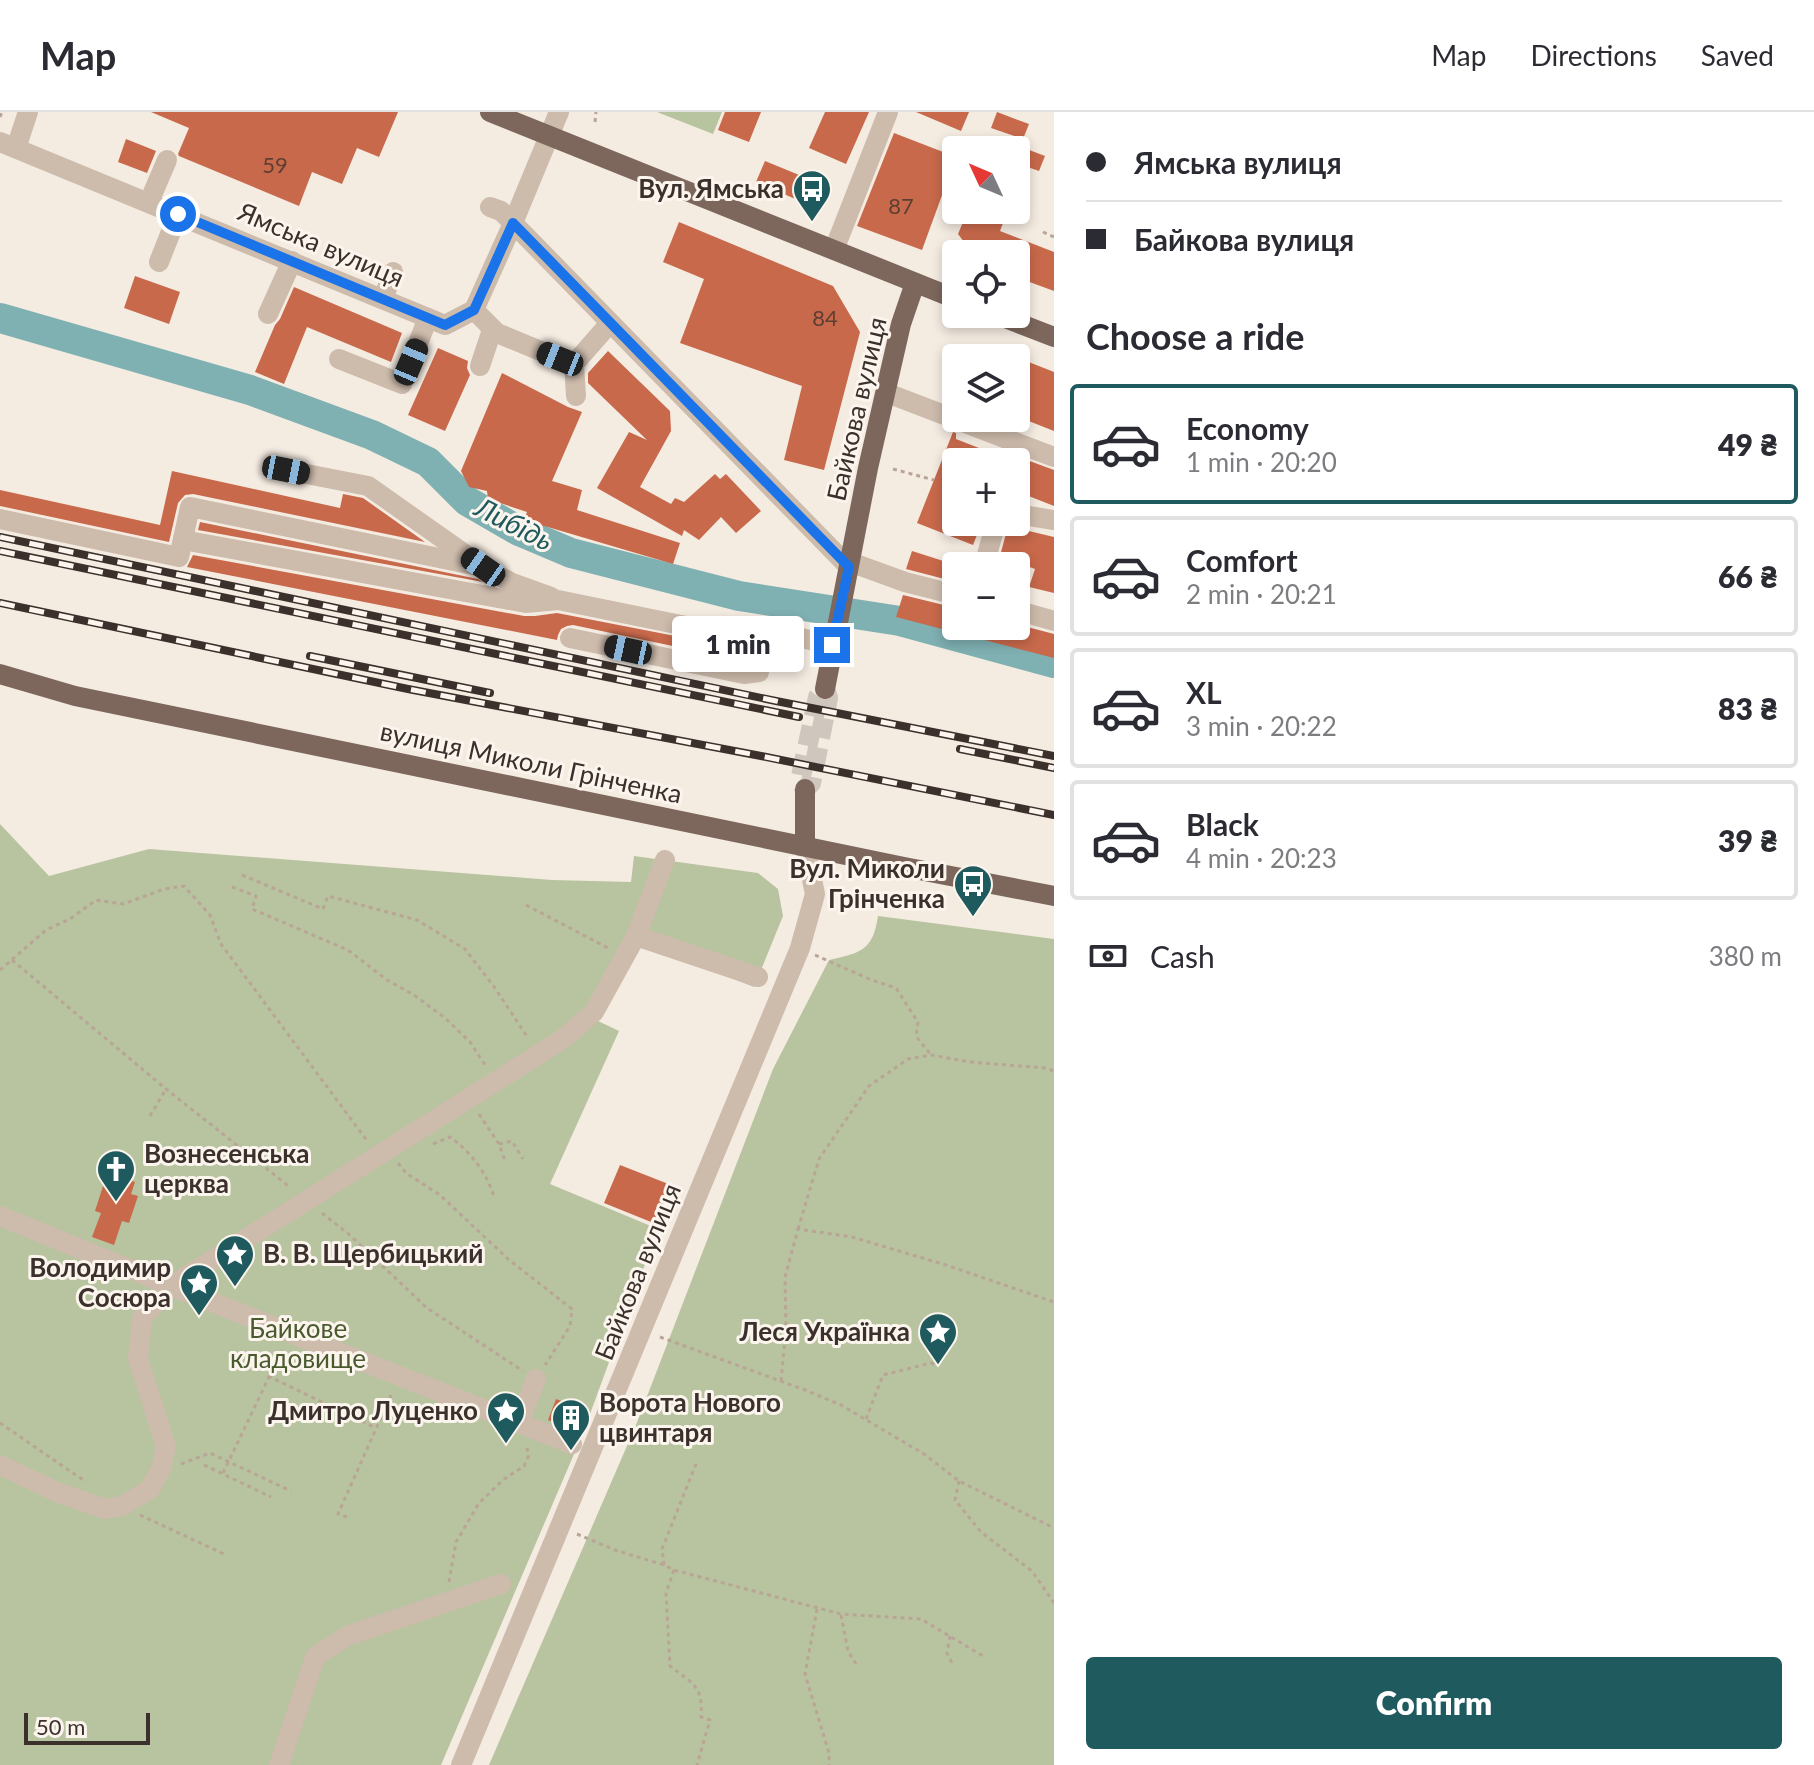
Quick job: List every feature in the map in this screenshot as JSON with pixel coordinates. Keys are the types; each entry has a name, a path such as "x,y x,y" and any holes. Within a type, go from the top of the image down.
{"main road":[{"path":"490,112 942,294"},
{"name":"Байкова вулиця","path":"825,689 868,468 901,324 915,283"},
{"path":"1030,328 1054,337"},
{"name":"вулиця Миколи Грінченка","path":"0,674 75,696 1054,896"},
{"name":"Байкова вулиця","path":"805,789 805,846"}],"street":[{"path":"8,145 28,112"},
{"path":"339,359 402,384 436,321 474,310 559,112"},
{"path":"834,250 888,112"},
{"name":"Ямська вулиця","path":"8,145 436,321"},
{"path":"149,202 167,160"},
{"path":"490,207 501,211 513,223 848,572 942,591"},
{"path":"159,262 178,214"},
{"path":"268,314 292,261"},
{"path":"383,299 393,272"},
{"path":"474,310 492,330 560,359"},
{"path":"576,396 574,364 610,323"},
{"path":"480,366 492,330"},
{"path":"887,393 1054,457"},
{"path":"286,470 368,486 483,567 512,583 558,600 735,636 779,633 833,644"},
{"path":"0,519 179,557 190,507 483,567"},
{"path":"1030,516 1054,520"},
{"path":"183,540 526,603 558,600"},
{"path":"1030,614 1054,621"},
{"path":"570,638 744,674 759,672 765,632"},
{"name":"Байкова вулиця","path":"461,1765 561,1528 581,1447 642,1330 800,948 815,894 805,846"},
{"path":"0,1465 57,1492 105,1509 122,1506 150,1489 161,1469 166,1446 138,1359 142,1318 171,1286 307,1201 387,1158 469,1098 563,1039 594,1012 636,936 665,860"},
{"path":"636,936 758,977"},
{"path":"0,1216 581,1447"},
{"path":"526,1426 536,1379"},
{"path":"279,1765 315,1657 347,1636 501,1584"}],"path":[{"path":"595,122 596,112"},
{"path":"1043,232 1054,237"},
{"path":"893,469 934,480"},
{"path":"242,875 323,909 328,896 417,920 465,949 539,1054"},
{"path":"0,970 46,930 70,919 96,900 123,904 164,889 184,886 210,915 221,944 387,1158 440,1195 508,1259 572,1309 570,1326 536,1379 427,1308 351,1236 166,1089 12,960"},
{"path":"232,887 256,896 252,909 348,950 387,980 414,995 470,1042 495,1082"},
{"path":"526,905 607,948"},
{"path":"800,948 896,988 918,1022 916,1036 931,1055"},
{"path":"781,1381 786,1328 785,1277 798,1229 819,1159 869,1086 908,1059 931,1055 1054,1071"},
{"path":"150,1116 166,1089"},
{"path":"469,1098 499,1144 506,1163"},
{"path":"423,1149 450,1137 461,1145 489,1180 494,1197"},
{"path":"499,1144 512,1141 523,1159"},
{"path":"798,1229 852,1237 1054,1302"},
{"path":"642,1330 841,1405 924,1454 959,1481 1054,1528"},
{"path":"223,1473 285,1344"},
{"path":"865,1420 883,1375 931,1363 938,1366"},
{"path":"268,1376 376,1428"},
{"path":"347,1517 338,1514 395,1386"},
{"path":"449,1602 449,1581 456,1542 479,1503 503,1480 524,1466 529,1455 526,1426"},
{"path":"161,1469 188,1463 210,1453 291,1491"},
{"path":"664,1565 662,1549 696,1464"},
{"path":"204,1465 271,1497"},
{"path":"959,1481 955,1500 981,1532 1032,1571 1054,1603"},
{"path":"561,1528 674,1570 817,1609 841,1614 921,1619 983,1656"},
{"path":"674,1570 666,1593 670,1666 696,1687 702,1698 701,1717 710,1720 697,1765"},
{"path":"817,1609 805,1674 829,1753 829,1765"},
{"path":"841,1614 848,1651 858,1667"},
{"path":"950,1636 947,1653 952,1663"}],"green space":[{"path":"657,112 722,112 713,134"},
{"name":"Байкове кладовище","path":"0,824 49,876 149,849 552,880 631,882 634,856 758,873 778,889 783,916 754,987 636,940 598,1021 619,1031 550,1184 658,1229 583,1433 441,1765 0,1765"},
{"path":"878,916 1054,939 1054,1765 489,1765 636,1425 773,1069 829,960 863,948 873,937"}],"building":[{"path":"151,112 398,112 379,157 357,148 342,184 312,172 299,206 179,156 189,128"},
{"path":"725,112 761,112 749,142 718,130"},
{"path":"825,112 869,112 846,164 809,148"},
{"path":"916,112 969,112 961,131"},
{"path":"997,112 1029,124 1024,136 991,128"},
{"path":"894,133 942,152 942,195 922,250 857,226"},
{"path":"126,139 156,151 147,173 118,162"},
{"path":"1030,150 1045,156 1039,171 1030,168"},
{"path":"765,161 826,186 816,208 756,182"},
{"path":"679,222 833,286 860,332 824,470 784,460 802,386 680,343 704,279 663,262"},
{"path":"962,224 1003,224 1000,231 1023,240 962,240 958,234"},
{"path":"1030,243 1054,252 1054,291 1030,282"},
{"path":"135,276 180,292 169,324 124,308"},
{"path":"294,287 402,333 391,362 307,327 284,384 255,372"},
{"path":"438,348 468,361 470,375 445,431 408,415"},
{"path":"608,351 670,411 671,431 640,487 671,504 675,498 684,502 715,474 720,479 726,474 761,511 736,533 721,517 699,540 684,530 682,536 597,488 629,432 647,440 588,383 588,373"},
{"path":"1030,363 1054,372 1054,431 1030,422"},
{"path":"502,373 582,412 552,481 582,490 577,510 680,543 673,564 524,520 527,512 488,499 487,491 469,487 461,471"},
{"path":"953,432 956,439 979,448 947,448"},
{"path":"942,460 942,533 917,523"},
{"path":"1030,461 1054,470 1054,506 1030,497"},
{"path":"172,471 340,508 343,494 363,498 425,542 193,494 185,495 178,503 169,542 0,506 0,490 160,525"},
{"path":"200,522 478,579 483,582 198,530"},
{"path":"1030,531 1054,537 1054,593 1030,587 1035,569 1030,567 1030,552 1001,552 1005,536 1030,536"},
{"path":"950,536 977,536 973,545"},
{"path":"912,551 942,561 942,578 906,569"},
{"path":"193,555 524,616 557,613 747,650 744,661 573,625 561,629 557,640 187,567"},
{"path":"903,595 942,605 942,629 896,617"},
{"path":"1030,628 1054,634 1054,658 985,640 1030,640"},
{"path":"620,1165 671,1185 656,1224 604,1203"},
{"name":"Вознесенська церква","path":"115,1175 135,1182 131,1194 138,1196 129,1223 122,1221 114,1245 92,1237 101,1213 95,1211 103,1186 110,1188"},
{"path":"556,1399 588,1411 580,1434 548,1420"}],"waterway":[{"name":"Либідь","path":"0,318 250,390 372,435 428,462 467,501 519,531 571,553 739,596 900,621 1054,663"}],"tunnel":[{"path":"825,689 828,698 811,783 805,789 800,781 818,697 825,689"}],"railway":[{"path":"0,537 776,701 1054,756"},
{"path":"0,551 799,717"},
{"path":"0,603 408,689 1054,815"},
{"path":"310,656 490,693"},
{"path":"960,749 1054,768"}],"place":[{"name":"Вул. Ямська","path":"812,223"},
{"name":"Вул. Миколи Грінченка","path":"973,918"},
{"name":"Вознесенська церква","path":"116,1203"},
{"name":"В. В. Щербицький","path":"235,1288"},
{"name":"Володимир Сосюра","path":"199,1317"},
{"name":"Леся Українка","path":"938,1366"},
{"name":"Дмитро Луценко","path":"506,1445"},
{"name":"Ворота Нового цвинтаря","path":"571,1452"}],"route":[{"path":"178,214 445,325 474,310 513,223 849,567 832,645"}]}
